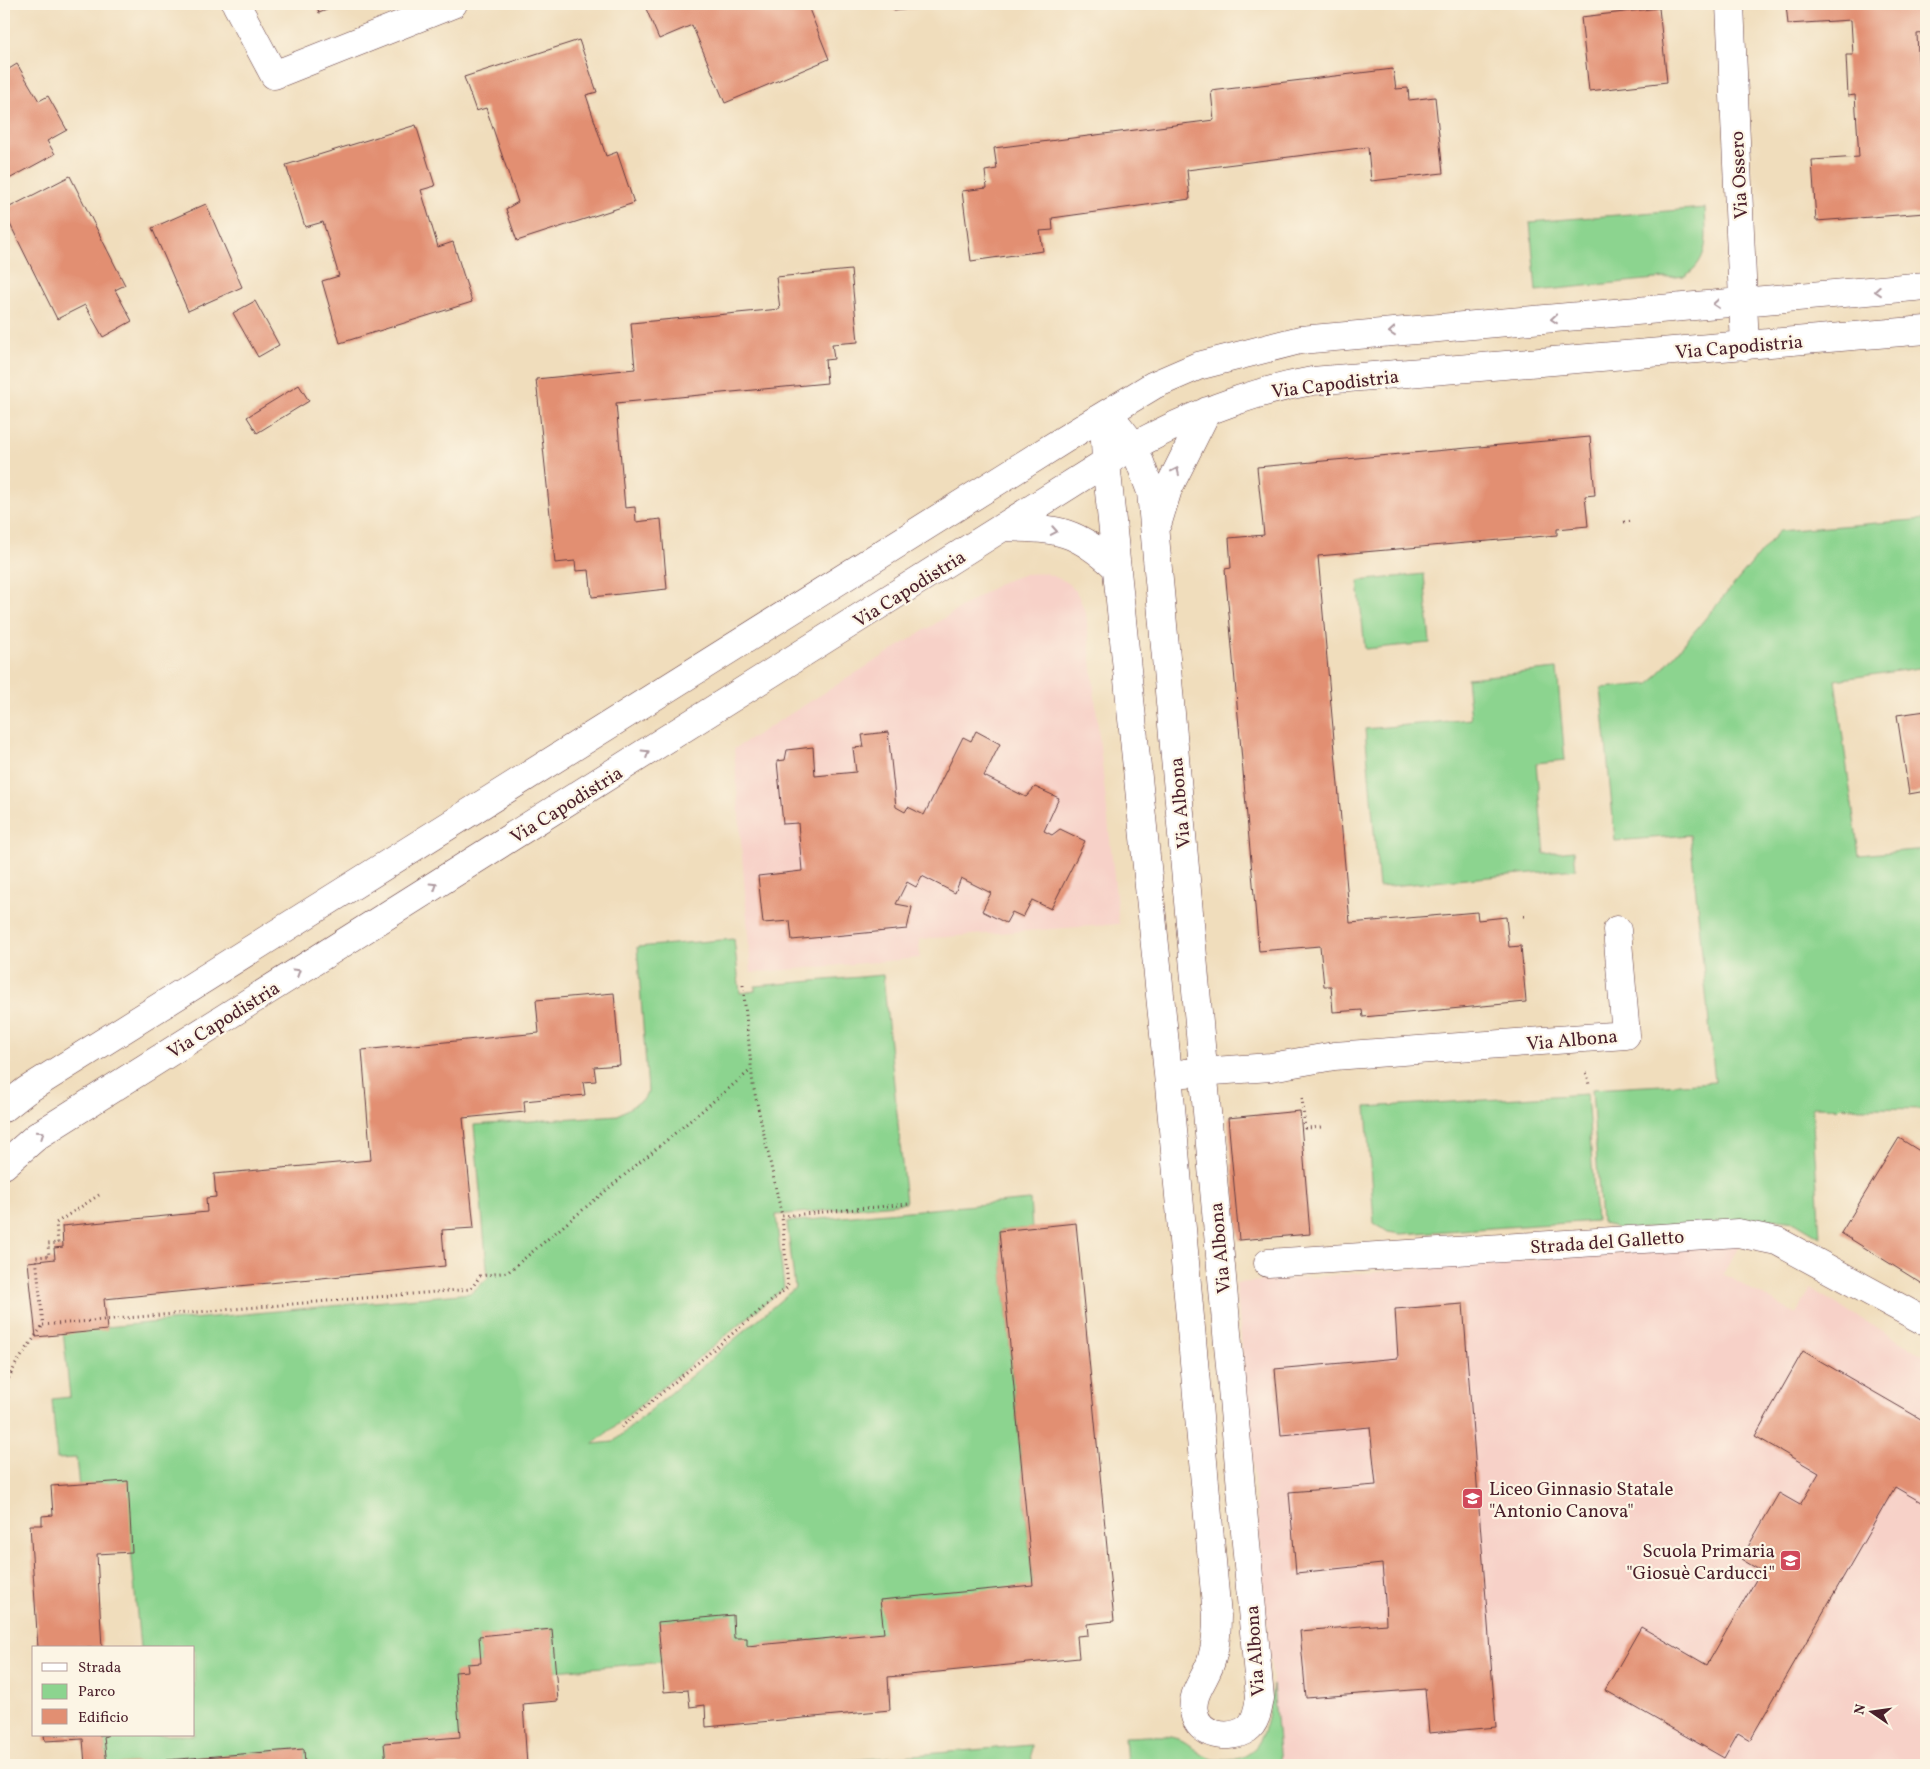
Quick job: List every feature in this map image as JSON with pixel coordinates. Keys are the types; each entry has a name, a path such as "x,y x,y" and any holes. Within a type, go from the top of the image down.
{"street":[{"path":"236,4 274,75 453,4"},
{"name":"Via Ossero","path":"1730,4 1745,346"},
{"path":"4,1108 27,1090 1108,413 1154,385 1198,366 1300,340 1926,286"},
{"name":"Via Capodistria","path":"4,1165 37,1136 1006,527 1106,462 1173,425 1207,411 1278,387 1312,382 1926,330"},
{"name":"Via Albona","path":"1154,533 1168,489 1207,411"},
{"name":"Via Albona","path":"1108,413 1134,446 1151,492 1260,1698 1256,1715 1248,1729 1233,1735 1219,1735 1207,1731 1198,1723 1194,1712 1197,1690 1212,1660 1217,1637 1217,1616 1168,1074 1106,462 1105,440 1108,413"},
{"path":"1006,527 1039,528 1069,533 1092,545 1117,568"},
{"name":"Via Albona","path":"1168,1074 1271,1067 1334,1056 1626,1035 1617,930"},
{"name":"Strada del Galletto","path":"1268,1262 1738,1233 1777,1241 1926,1322"}],"path":[{"path":"1624,522 1632,521"},
{"path":"1523,916 1528,916"},
{"path":"621,1427 788,1287 782,1216 751,1070 743,985"},
{"path":"1298,1062 1305,1128 1323,1126"},
{"path":"43,1326 470,1289 480,1276 508,1272 751,1070"},
{"path":"4,1387 16,1364 43,1326 36,1257 49,1256 48,1244 58,1243 56,1223 99,1195"},
{"path":"782,1216 909,1204"}],"shaded area":[{"path":"1045,573 1065,581 1076,591 1086,613 1119,924 919,939 920,958 751,973 734,749 1002,582 1025,574"},
{"name":"Liceo Ginnasio Statale \"Antonio Canova\"","path":"1741,1243 1723,1274 1796,1314 1811,1289 1926,1357 1926,1765 1280,1765 1236,1283"}],"green space":[{"path":"1705,208 1706,237 1703,254 1699,262 1685,276 1536,291 1530,222"},
{"path":"1926,519 1926,667 1835,680 1859,855 1926,849 1926,1109 1812,1107 1820,1237 1795,1222 1771,1219 1619,1230 1601,1222 1592,1089 1715,1082 1690,835 1615,841 1601,688 1650,684 1779,531"},
{"path":"1424,574 1430,643 1365,649 1358,581"},
{"path":"1557,669 1565,760 1536,763 1544,854 1574,851 1576,869 1379,887 1365,729 1471,719 1467,678"},
{"path":"734,939 740,993 755,991 755,986 883,975 906,1203 776,1215 784,1288 593,1444 613,1442 795,1288 787,1222 1030,1200 1032,1228 999,1231 1033,1585 884,1633 747,1646 746,1638 734,1638 732,1615 659,1622 662,1662 555,1671 552,1629 479,1636 481,1663 468,1664 468,1671 455,1673 460,1737 384,1743 386,1765 305,1765 304,1749 107,1765 104,1737 106,1736 195,1736 195,1646 140,1646 125,1483 79,1487 76,1458 57,1459 52,1399 70,1397 63,1331 471,1293 488,1278 474,1125 618,1115 644,1099 648,1091 637,947"},
{"path":"1587,1094 1596,1221 1401,1234 1388,1232 1374,1223 1366,1107"},
{"path":"1273,1684 1280,1765 1127,1765 1125,1737 1172,1737 1183,1741 1212,1759 1230,1760 1244,1757 1254,1749 1261,1739 1266,1726"},
{"path":"1031,1745 1032,1765 796,1765"}],"building":[{"path":"316,4 342,4 319,13"},
{"path":"644,4 807,4 829,59 725,103 692,25 659,39"},
{"path":"893,4 942,4 943,5 894,11"},
{"path":"1786,4 1926,4 1926,33 1917,34 1919,76 1926,75 1926,213 1816,221 1812,160 1859,157 1855,95 1848,96 1846,55 1853,55 1851,20 1788,24"},
{"path":"1659,8 1667,82 1589,91 1581,17"},
{"path":"579,40 597,92 586,95 606,156 617,152 634,203 517,241 506,209 518,202 486,108 476,111 464,77"},
{"path":"17,64 39,101 48,96 67,130 47,141 55,154 9,179 4,169 4,72"},
{"path":"1393,69 1396,89 1408,88 1409,100 1435,97 1443,173 1371,181 1368,147 1187,170 1190,199 1052,218 1053,230 1040,231 1043,251 971,261 962,191 987,188 985,171 997,169 994,148 1214,120 1211,91"},
{"path":"416,125 435,186 421,190 438,247 453,242 472,302 340,343 322,281 339,276 323,222 305,227 286,165"},
{"path":"70,176 125,285 115,290 132,321 103,337 85,305 57,319 4,212 4,210"},
{"path":"206,204 242,287 188,311 152,228"},
{"path":"851,270 858,342 832,344 834,359 825,360 827,383 616,403 625,508 635,507 636,522 661,519 667,589 592,597 589,570 576,571 575,561 555,563 536,379 635,369 631,323 780,309 776,277"},
{"path":"255,301 279,345 258,357 233,313"},
{"path":"299,385 309,401 257,433 247,417"},
{"path":"1590,437 1595,495 1585,496 1588,526 1557,529 1557,535 1318,556 1350,923 1477,912 1478,920 1506,917 1509,947 1521,946 1526,1002 1363,1017 1362,1010 1333,1012 1331,986 1324,986 1320,946 1259,951 1225,569 1231,568 1229,538 1264,535 1257,467"},
{"path":"1926,711 1926,791 1909,794 1897,715"},
{"path":"976,731 1000,744 984,776 1026,797 1035,787 1059,798 1044,831 1052,835 1060,829 1085,841 1051,909 1032,900 1023,917 1012,912 1006,923 982,911 991,893 961,878 955,893 922,876 916,887 907,882 896,904 912,907 907,929 792,940 790,921 763,923 758,876 802,871 798,823 783,824 777,761 785,760 787,750 813,747 815,776 856,772 853,748 864,747 862,735 888,732 896,807 905,812 908,807 924,815 963,737 971,741"},
{"path":"614,993 620,1065 594,1067 596,1081 583,1082 585,1095 524,1101 525,1112 463,1118 474,1228 442,1230 445,1266 104,1299 107,1330 36,1337 28,1262 55,1259 54,1248 63,1247 62,1226 207,1212 206,1198 216,1197 214,1174 371,1160 362,1050 539,1033 536,1000"},
{"path":"1300,1111 1310,1234 1239,1240 1228,1118"},
{"path":"1899,1138 1926,1155 1926,1286 1841,1233"},
{"path":"1076,1223 1114,1621 1087,1624 1088,1635 1077,1636 1079,1658 888,1677 890,1710 706,1727 705,1705 690,1707 688,1690 664,1692 658,1622 733,1615 734,1638 747,1638 747,1646 884,1633 880,1600 1033,1585 999,1231"},
{"path":"1463,1304 1496,1727 1429,1733 1425,1689 1306,1698 1300,1631 1386,1624 1385,1600 1382,1564 1296,1573 1289,1492 1376,1485 1370,1427 1281,1435 1275,1369 1398,1358 1395,1309"},
{"path":"1803,1351 1926,1422 1926,1505 1895,1487 1750,1740 1738,1733 1724,1758 1605,1690 1641,1627 1707,1665 1761,1571 1741,1559 1779,1493 1800,1505 1819,1473 1755,1436"},
{"path":"128,1481 132,1552 97,1554 102,1646 38,1646 30,1525 42,1525 42,1516 53,1515 51,1486"},
{"path":"552,1629 558,1701 523,1704 527,1765 386,1765 384,1743 460,1737 455,1672 468,1671 467,1664 481,1663 479,1636"},
{"path":"44,1736 106,1736 104,1737 107,1765 85,1765 83,1739 45,1741"},
{"path":"304,1749 305,1765 117,1765 117,1764"}],"place":[{"name":"Liceo Ginnasio Statale \"Antonio Canova\"","path":"1473,1499"},
{"name":"Scuola Primaria \"Giosuè Carducci\"","path":"1791,1561"}]}
